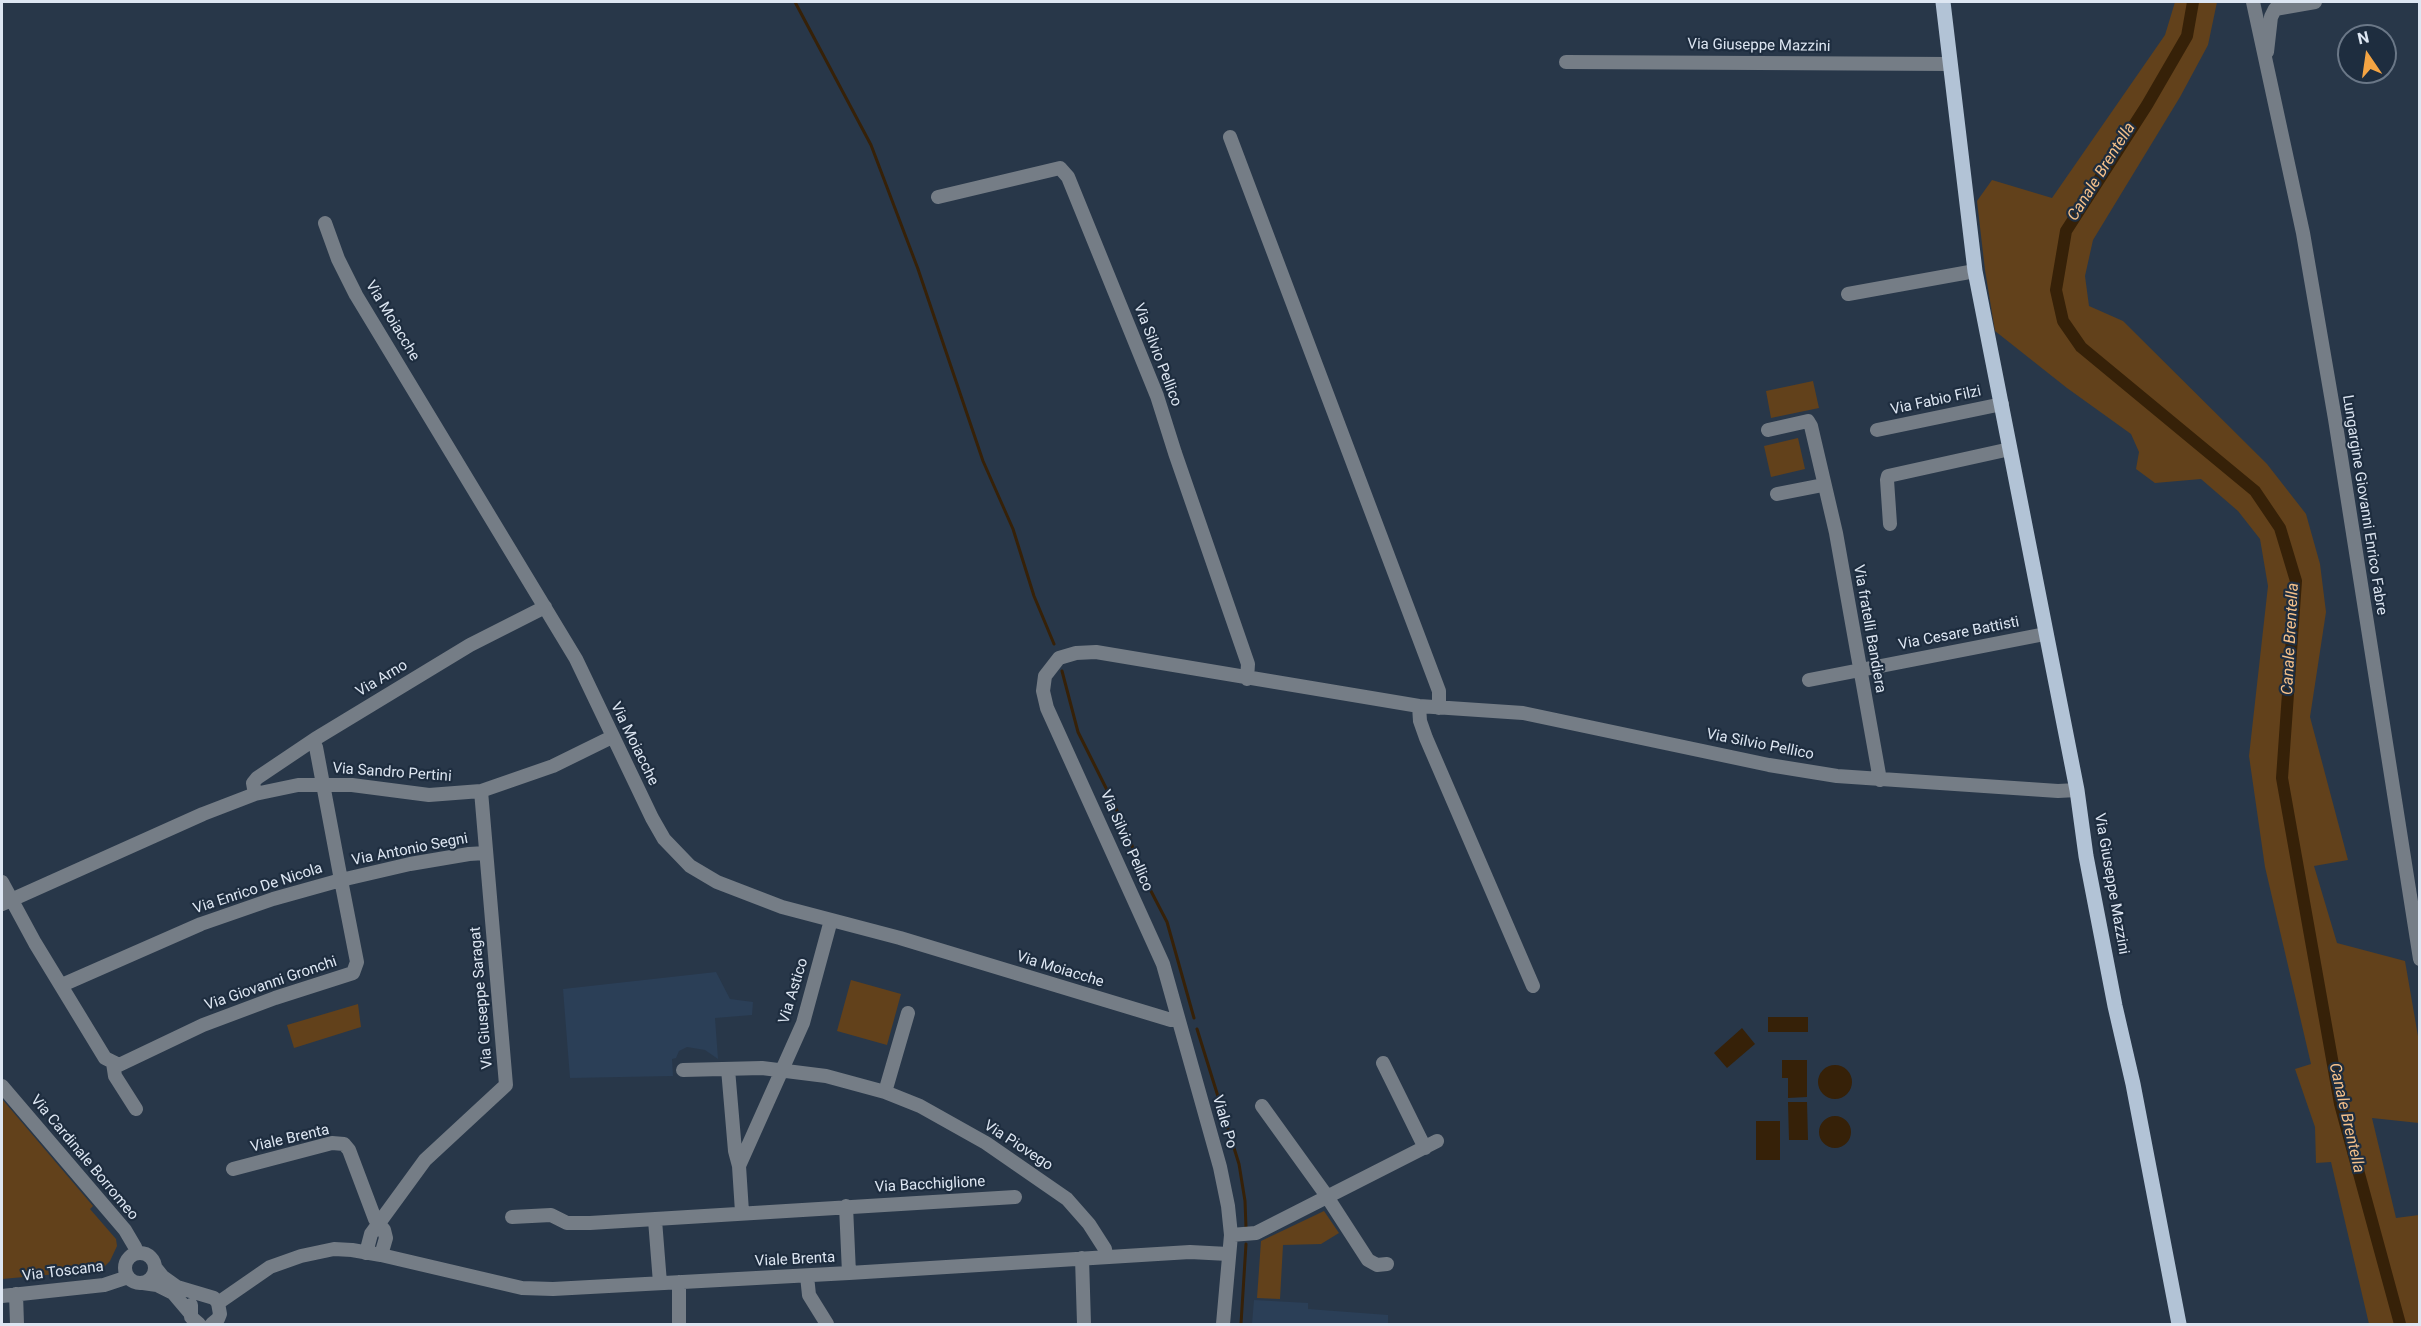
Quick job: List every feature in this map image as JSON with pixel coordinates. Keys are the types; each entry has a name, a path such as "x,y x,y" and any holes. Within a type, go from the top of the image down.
{"main road":[{"name":"Via Giuseppe Mazzini","path":"1943,2 1975,271 2077,790 2086,856 2115,1006 2132,1075 2179,1324"}],"street":[{"name":"Lungargine Giovanni Enrico Fabre","path":"2253,2 2303,233 2333,407 2420,959"},
{"name":"Lungargine Giovanni Enrico Fabre","path":"2265,58 2271,17 2275,9 2315,2"},
{"name":"Via Giuseppe Mazzini","path":"1566,62 1950,64"},
{"path":"1230,137 1439,691 1439,708"},
{"name":"Via Silvio Pellico","path":"938,197 1060,168 1068,177 1157,396 1248,664 1247,679"},
{"name":"Via Moiacche","path":"325,223 338,259 356,295 576,659 612,737 664,839 690,867 754,898 900,938 1171,1020 1177,1019"},
{"path":"1848,294 1975,271"},
{"name":"Via Fabio Filzi","path":"1878,430 2001,404"},
{"name":"Via fratelli Bandiera","path":"1768,430 1808,421 1811,426 1836,533 1880,780"},
{"path":"1890,524 1888,476 2010,449"},
{"path":"1777,494 1823,485"},
{"name":"Via Arno","path":"255,794 253,783 257,778 315,739 470,645 545,607"},
{"name":"Via Cesare Battisti","path":"1809,680 2045,634"},
{"name":"Via Silvio Pellico","path":"1177,1019 1163,964 1047,708 1043,691 1045,676 1059,658 1076,653 1096,652 1419,706 1539,715 1769,765 1837,776 2058,791 2077,790"},
{"path":"1419,706 1420,722 1426,738 1533,986"},
{"name":"Via Sandro Pertini","path":"6,902 202,814 255,794 298,785 352,785 429,795 481,791 553,766 612,737"},
{"name":"Via Enrico De Nicola","path":"62,985 210,920 273,898 341,880 316,747"},
{"name":"Via Giuseppe Saragat","path":"378,1223 424,1160 506,1085 481,791"},
{"name":"Via Antonio Segni","path":"341,880 410,864 486,853"},
{"name":"Via Giovanni Gronchi","path":"113,1063 119,1065 203,1025 275,998 343,977 354,971 357,962 341,880"},
{"path":"2,882 6,902 62,985 105,1058 113,1063 115,1076 136,1109"},
{"name":"Via Astico","path":"783,1070 803,1023 831,920"},
{"name":"Via Moiacche","path":"1135,1009 1148,1010 1173,1003"},
{"path":"885,1092 908,1013"},
{"name":"Viale Po","path":"1177,1019 1220,1167 1228,1206 1231,1235 1223,1324"},
{"path":"1231,1235 1256,1233 1431,1144 1383,1063"},
{"path":"728,1069 742,1212"},
{"name":"Via Piovego","path":"683,1070 783,1070 826,1076 885,1092 920,1106 986,1143 1067,1199 1089,1224 1105,1249 1107,1257"},
{"path":"739,1166 783,1070"},
{"name":"Via Cardinale Borromeo","path":"2,1086 124,1230 137,1253 149,1256 164,1277 177,1287 208,1296 218,1303"},
{"path":"1262,1106 1328,1197 1368,1260 1377,1265 1387,1264"},
{"name":"Viale Brenta","path":"233,1169 333,1143 344,1144 349,1150 378,1223"},
{"name":"Via Bacchiglione","path":"512,1217 551,1215 567,1222 655,1220 742,1212 1016,1197"},
{"path":"846,1206 849,1274"},
{"path":"655,1220 660,1283"},
{"path":"366,1253 371,1234 378,1223 384,1230 386,1238 381,1255"},
{"name":"Viale Brenta","path":"218,1303 270,1267 302,1256 334,1249 381,1255 522,1288 849,1274 1190,1252 1228,1254"},
{"path":"137,1253 126,1263 128,1277 134,1282 157,1285 173,1293 194,1321 199,1324"},
{"path":"1082,1258 1084,1324"},
{"path":"143,1283 150,1280 155,1267"},
{"path":"807,1276 809,1295 827,1324"},
{"name":"Via Toscana","path":"9,1295 104,1286 128,1277"},
{"path":"679,1282 679,1324"},
{"path":"9,1295 17,1324"},
{"path":"190,1313 195,1300 202,1296"},
{"path":"214,1324 220,1314 218,1303"}],"shaded area":[{"path":"2175,2 2217,2 2208,45 2180,97 2093,240 2085,276 2089,306 2123,321 2267,464 2306,514 2320,564 2326,612 2310,717 2348,860 2314,866 2337,943 2405,961 2419,1042 2419,1123 2372,1118 2396,1218 2419,1215 2419,1324 2369,1324 2331,1162 2316,1163 2315,1127 2295,1069 2311,1064 2265,867 2249,756 2268,586 2260,539 2238,511 2201,479 2155,483 2136,469 2139,452 2131,434 2067,388 1995,331 1977,201 1992,180 2052,198 2165,35"},
{"path":"1813,381 1819,408 1771,418 1766,391"},
{"path":"1798,438 1805,469 1771,477 1764,446"},
{"path":"716,972 730,999 753,1002 752,1015 715,1018 718,1059 705,1050 687,1047 679,1051 676,1058 672,1059 673,1076 570,1078 563,989"},
{"path":"851,980 901,994 887,1045 837,1031"},
{"path":"358,1004 361,1027 294,1048 287,1025"},
{"path":"1768,1017 1808,1017 1808,1032 1768,1032"},
{"path":"1742,1028 1755,1044 1727,1068 1714,1053"},
{"path":"1782,1060 1807,1060 1807,1097 1788,1098 1788,1078 1782,1078"},
{"path":"1835,1065 1847,1070 1852,1082 1847,1094 1835,1099 1823,1094 1818,1082 1823,1070"},
{"path":"2,1099 93,1206 90,1209 116,1239 117,1246 110,1261 101,1270 2,1279"},
{"path":"1788,1102 1807,1102 1808,1140 1789,1140"},
{"path":"1835,1116 1846,1121 1851,1132 1846,1143 1835,1148 1824,1143 1819,1132 1824,1121"},
{"path":"1756,1121 1780,1121 1780,1160 1756,1160"},
{"path":"1324,1211 1339,1233 1321,1244 1283,1245 1280,1299 1257,1298 1261,1241"},
{"path":"1254,1300 1308,1303 1308,1309 1388,1315 1388,1324 1252,1324"}],"waterway":[{"path":"795,2 871,145 918,269 983,461 1013,529 1034,596 1054,644"},
{"name":"Canale Brentella","path":"2193,2 2187,36 2147,105 2066,231 2056,290 2063,321 2081,347 2255,491 2280,528 2296,581 2282,778 2340,1104 2400,1324"},
{"path":"1062,671 1078,732 1130,839 1138,866 1167,922 1194,1018"},
{"path":"1197,1029 1239,1164 1245,1201 1246,1228"},
{"path":"1241,1324 1246,1244"}]}
